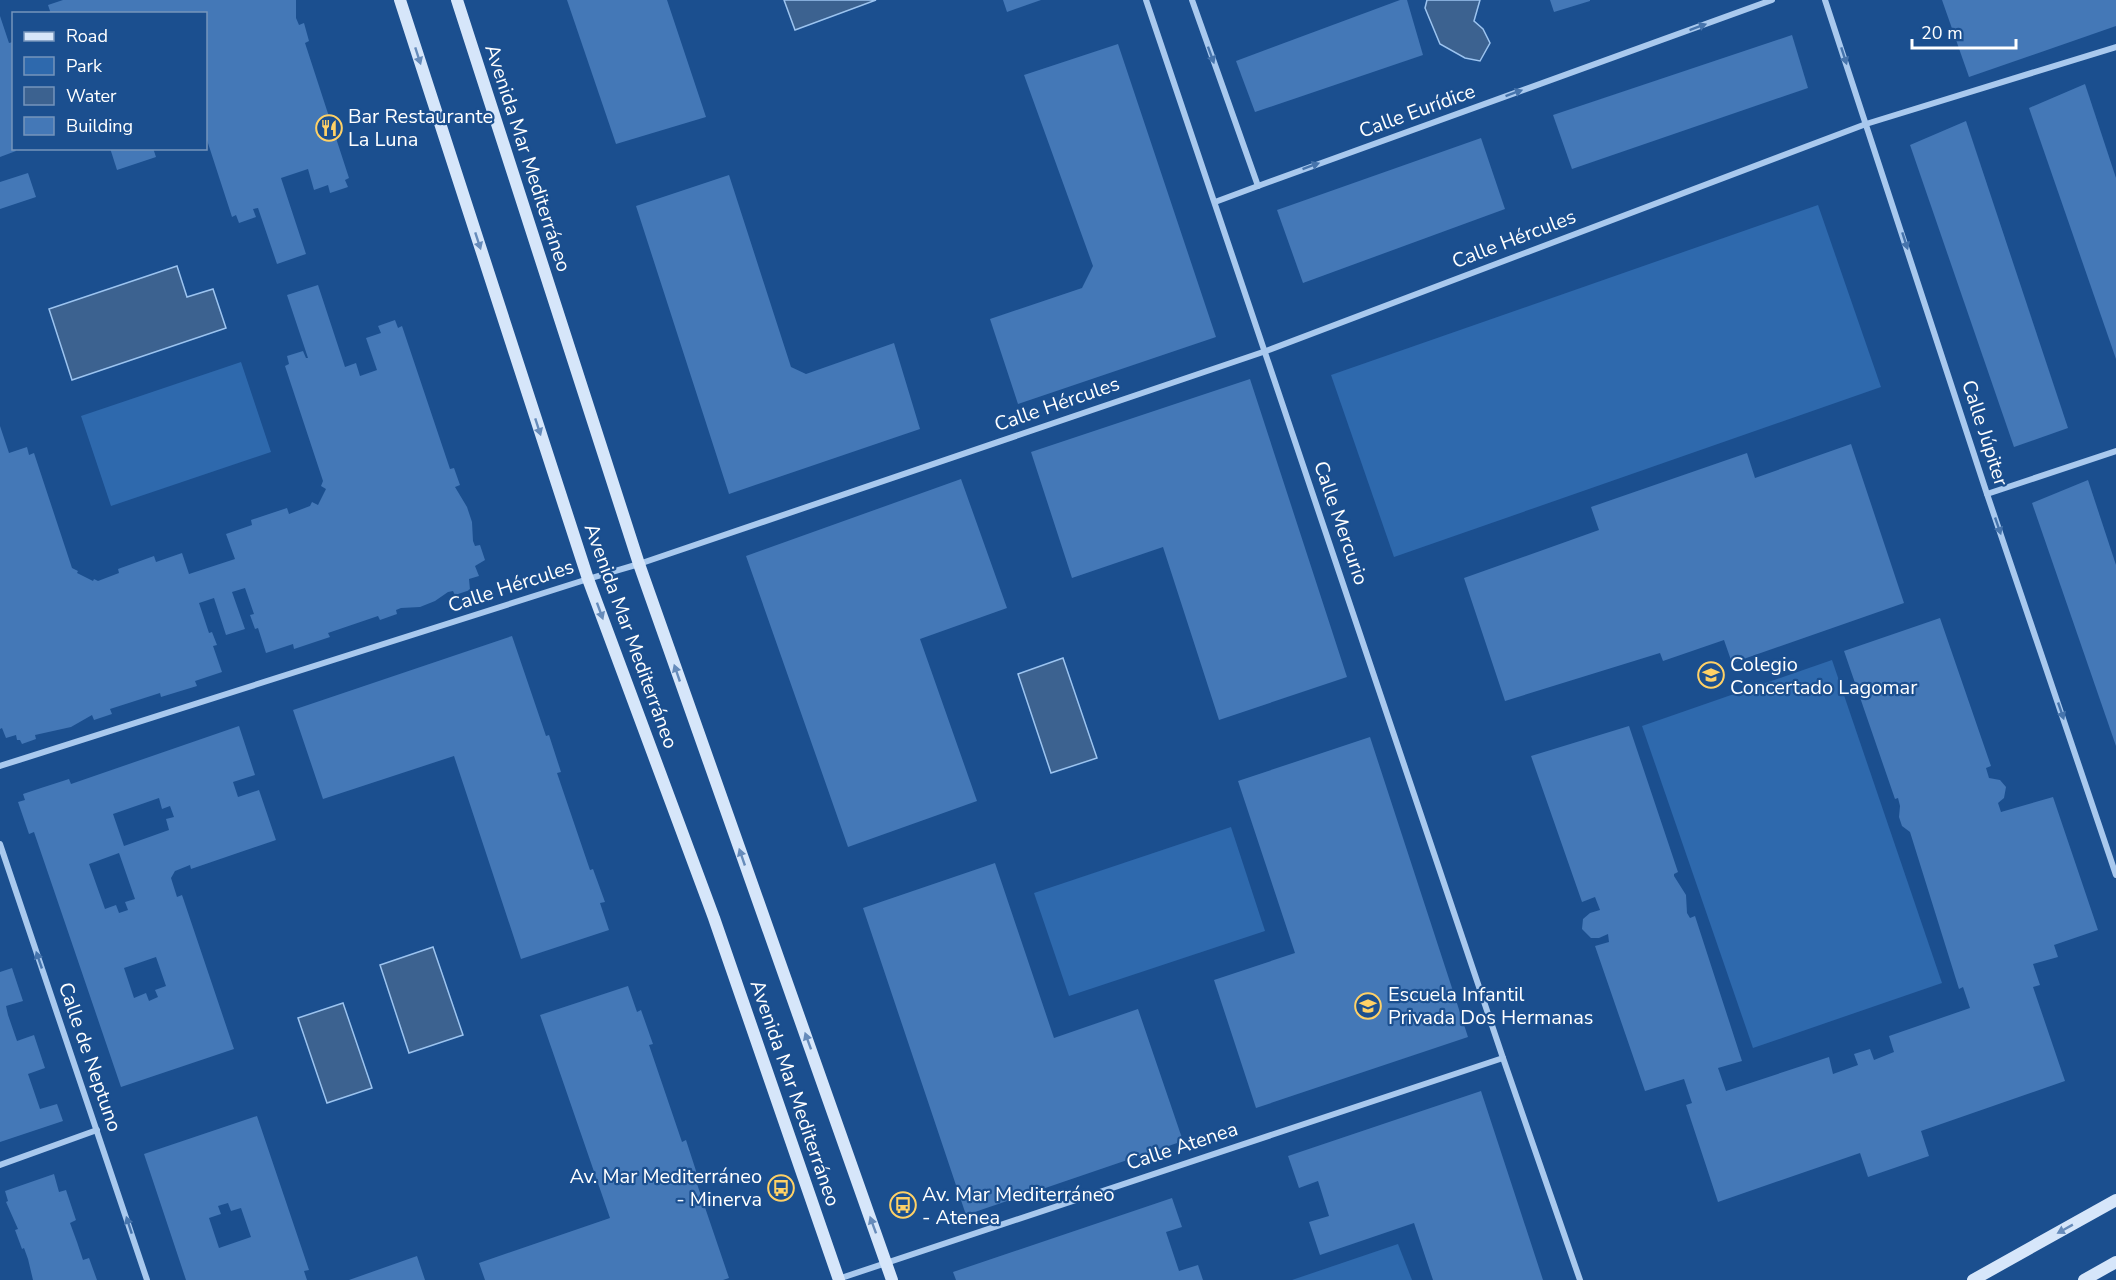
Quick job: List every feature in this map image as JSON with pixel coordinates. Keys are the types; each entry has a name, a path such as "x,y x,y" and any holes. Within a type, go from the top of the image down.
{"street":[{"name":"Avenida Mar Mediterráneo","path":"400,0 588,579 714,918 837,1280"},
{"name":"Avenida Mar Mediterráneo","path":"457,0 639,564 892,1280"},
{"name":"Calle Mercurio","path":"1146,0 1580,1280"},
{"path":"1192,0 1258,186"},
{"name":"Calle Eurídice","path":"1215,202 1772,0"},
{"name":"Calle Júpiter","path":"1825,0 2116,875"},
{"name":"Calle Hércules","path":"0,766 639,564 1266,351 1866,124 2116,46"},
{"path":"1988,494 2116,451"},
{"name":"Calle de Neptuno","path":"0,844 147,1280"},
{"path":"2109,853 2116,850"},
{"name":"Calle Atenea","path":"837,1280 1503,1058"},
{"path":"0,1165 97,1130"},
{"path":"1974,1280 2116,1200"},
{"path":"2084,1280 2116,1262"}],"green space":[{"path":"1818,205 1881,387 1394,557 1331,375"},
{"path":"241,362 271,452 111,506 81,416"},
{"path":"1832,660 1942,983 1753,1048 1642,726"},
{"path":"1231,827 1265,931 1069,996 1034,893"},
{"path":"1398,1244 1412,1280 1292,1280"}],"water":[{"path":"784,0 876,0 795,30"},
{"path":"1427,0 1480,0 1474,21 1483,29 1490,43 1480,61 1465,58 1440,44 1425,8"},
{"path":"177,266 187,297 213,289 226,328 72,380 49,309"},
{"path":"1063,658 1097,758 1051,773 1018,674"},
{"path":"433,947 463,1035 409,1053 380,965"},
{"path":"343,1003 372,1088 327,1103 298,1018"}],"building":[{"path":"63,0 296,0 296,18 299,25 304,23 309,41 305,43 349,178 345,180 348,187 330,193 328,185 314,190 308,169 281,178 306,254 277,264 258,208 253,209 256,217 239,223 236,215 232,217 207,140 207,12 50,12 48,5"},
{"path":"567,0 667,0 706,117 616,144"},
{"path":"1003,0 1041,0 1007,12"},
{"path":"1400,0 1407,0 1423,55 1255,112 1236,61"},
{"path":"1550,0 1590,0 1590,1 1554,12"},
{"path":"1942,0 2116,0 2116,26 1969,77"},
{"path":"0,16 9,43 12,42 12,150 16,151 0,157"},
{"path":"1792,35 1808,88 1572,169 1553,115"},
{"path":"1118,44 1216,337 1018,404 990,319 1082,288 1093,266 1024,75"},
{"path":"2085,84 2116,178 2116,359 2029,108"},
{"path":"1966,121 2068,428 2014,447 1910,145"},
{"path":"1481,138 1505,209 1303,283 1277,210"},
{"path":"111,150 154,150 156,157 117,170"},
{"path":"28,173 36,197 0,209 0,182"},
{"path":"729,175 791,367 806,374 894,343 920,429 729,494 636,206"},
{"path":"318,285 345,367 356,363 360,376 377,370 366,338 381,333 378,326 395,320 398,328 402,326 450,469 454,468 460,485 455,487 467,507 472,522 473,541 475,546 480,545 485,560 475,566 479,576 469,579 470,590 455,595 453,591 448,592 420,607 401,608 396,610 397,614 380,620 378,616 328,633 330,637 294,649 293,644 266,653 258,628 255,629 250,615 254,614 245,588 232,592 245,629 226,635 214,598 199,603 209,633 212,632 217,645 213,646 222,672 195,681 197,686 161,697 160,693 110,709 112,714 94,720 92,715 71,727 35,735 36,739 22,744 20,740 17,740 16,735 6,738 2,728 0,729 0,426 9,453 27,447 29,455 34,453 72,568 78,571 77,573 98,581 119,573 118,569 154,556 156,562 182,553 189,574 235,559 226,534 252,525 251,520 287,508 289,514 310,506 312,502 318,505 326,489 321,486 323,481 285,366 289,364 287,356 303,351 308,358 287,295"},
{"path":"1250,379 1347,677 1219,720 1163,547 1072,578 1031,452"},
{"path":"1851,444 1904,603 1732,663 1724,640 1663,661 1660,653 1505,701 1464,578 1599,530 1591,507 1747,453 1755,478"},
{"path":"961,479 1007,608 920,639 977,801 848,847 746,556"},
{"path":"2088,480 2116,565 2116,746 2032,503"},
{"path":"1940,618 1991,766 1986,768 1989,778 2000,780 2006,787 2004,798 1998,803 2001,812 2053,797 2098,930 2054,945 2058,957 2033,964 2040,985 2033,987 2065,1081 1921,1131 1929,1156 1868,1177 1860,1153 1718,1202 1686,1105 1692,1103 1684,1079 1645,1091 1595,946 1609,942 1608,934 1599,938 1591,938 1582,929 1583,919 1590,913 1600,910 1595,897 1582,902 1531,756 1629,726 1678,872 1674,876 1686,895 1687,913 1690,918 1695,916 1742,1061 1718,1068 1726,1091 1829,1057 1833,1074 1858,1065 1854,1054 1870,1049 1874,1060 1894,1052 1889,1036 1970,1008 1963,987 1959,989 1910,832 1902,826 1898,798 1895,799 1844,651"},
{"path":"512,636 546,736 549,735 561,772 557,773 590,870 593,869 605,902 600,903 609,930 521,959 454,756 323,799 293,710"},
{"path":"239,726 255,775 233,782 238,797 259,790 276,840 191,869 190,865 175,871 171,878 177,897 182,895 234,1049 121,1087 34,832 29,834 18,802 25,800 23,794 69,779 71,784","holes":["159,798 162,809 170,806 174,817 166,819 169,830 124,846 113,814","119,853 135,899 125,902 128,910 119,913 116,905 105,909 89,864","156,957 166,986 155,990 158,997 149,1001 146,993 134,998 124,968"]},
{"path":"1370,737 1468,1037 1256,1108 1214,980 1295,953 1238,781"},
{"path":"995,863 1054,1038 1138,1009 1183,1141 966,1215 863,908"},
{"path":"12,968 23,1001 6,1006 8,1015 17,1041 34,1035 45,1068 28,1074 40,1109 57,1104 63,1121 0,1142 0,972"},
{"path":"628,986 637,1012 641,1010 653,1044 649,1045 682,1142 686,1140 698,1177 695,1178 729,1278 723,1280 485,1280 479,1263 610,1218 540,1015"},
{"path":"1481,1091 1543,1280 1433,1280 1414,1223 1320,1255 1309,1222 1329,1216 1318,1181 1299,1188 1288,1156"},
{"path":"257,1116 309,1270 304,1271 307,1280 186,1280 144,1154","holes":["228,1203 231,1211 241,1208 251,1237 219,1248 209,1218 221,1214 218,1206"]},
{"path":"54,1174 59,1192 66,1190 76,1220 70,1223 83,1260 89,1258 97,1280 33,1280 28,1259 15,1230 18,1229 6,1202 8,1201 5,1191"},
{"path":"1172,1198 1182,1227 1166,1232 1179,1271 1198,1265 1203,1280 956,1280 953,1272"},
{"path":"417,1256 425,1280 349,1280"}],"place":[{"name":"Bar Restaurante La Luna","path":"329,128"},
{"name":"Colegio Concertado Lagomar","path":"1711,675"},
{"name":"Escuela Infantil Privada Dos Hermanas","path":"1368,1006"},
{"name":"Av. Mar Mediterráneo - Minerva","path":"781,1188"},
{"name":"Av. Mar Mediterráneo - Atenea","path":"903,1205"}]}
